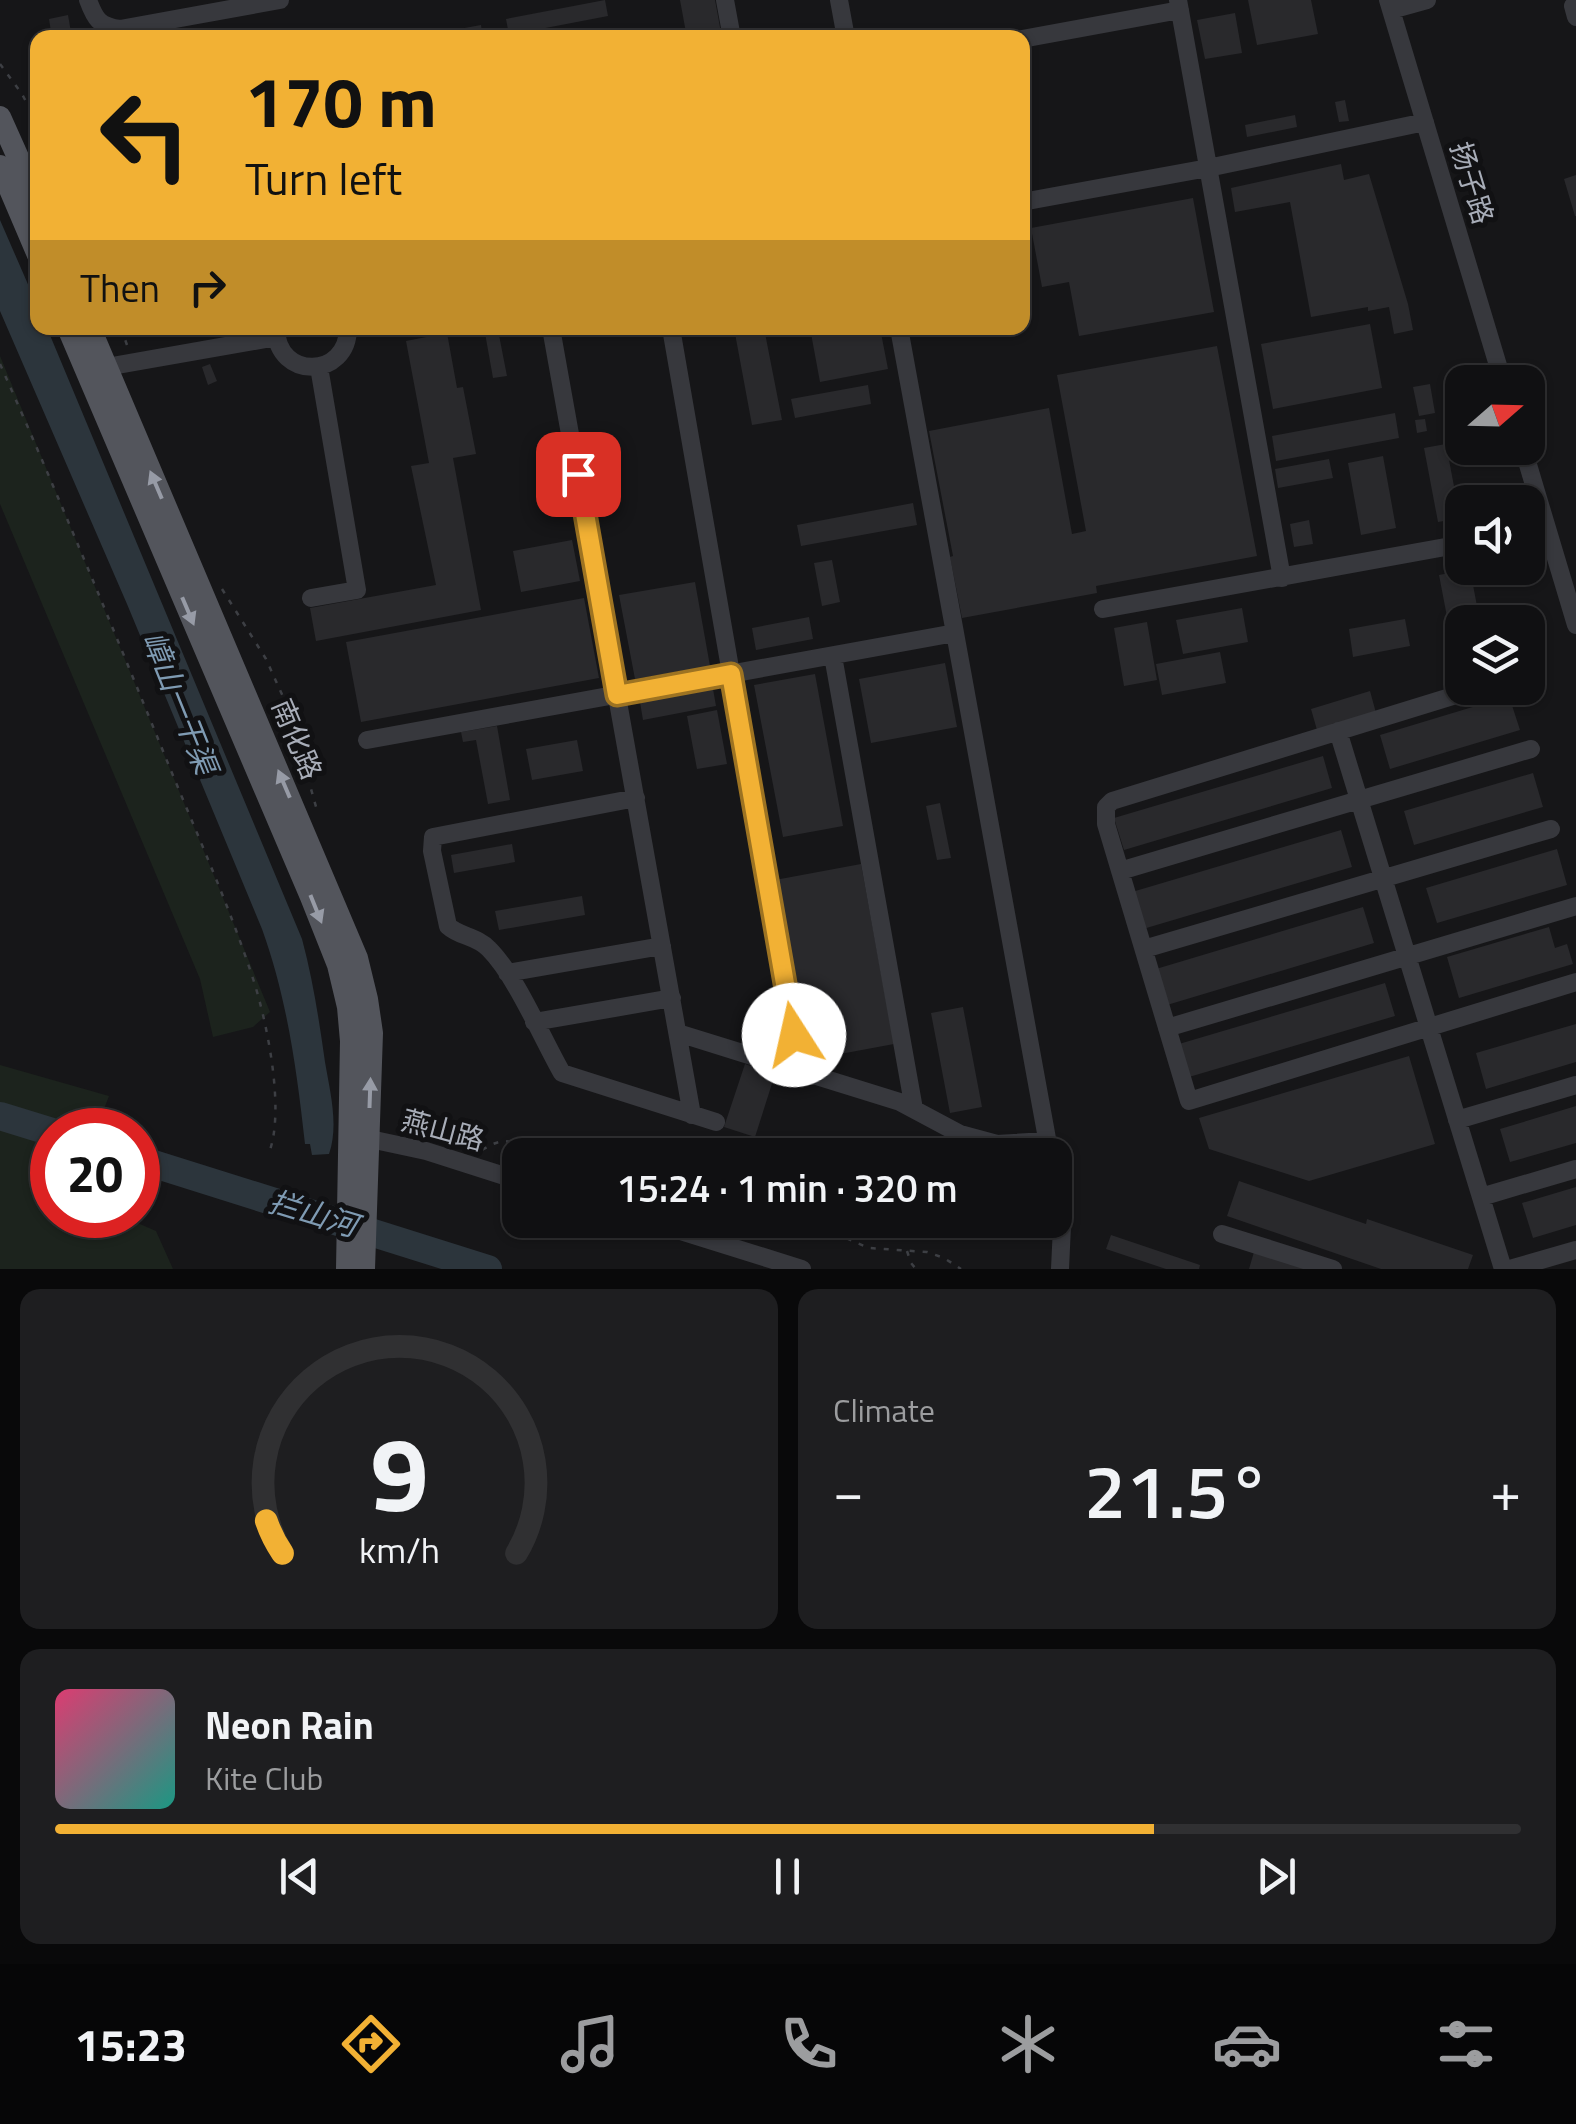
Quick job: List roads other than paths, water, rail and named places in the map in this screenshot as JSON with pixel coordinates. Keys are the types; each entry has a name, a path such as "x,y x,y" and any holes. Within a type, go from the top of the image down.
{"main road":[{"path":"0,116 30,184"},
{"path":"0,166 30,236"},
{"name":"南化路","path":"73,335 96,368 338,965 352,1041 360,1137 359,1188"},
{"name":"南化路","path":"91,335 96,368"},
{"path":"347,1269 359,1188"},
{"path":"359,1188 364,1269"}],"street":[{"path":"88,0 98,21 120,29 211,6 280,0"},
{"path":"725,0 731,30"},
{"path":"839,0 845,30"},
{"path":"1390,5 1427,0"},
{"path":"1030,36 1179,5 1282,578"},
{"name":"扬子路","path":"1390,5 1498,365"},
{"path":"1030,198 1208,168 1424,122"},
{"path":"96,368 262,335"},
{"path":"277,335 280,348 297,364 308,367 330,363 339,356 347,335"},
{"path":"552,335 692,1115"},
{"path":"671,335 800,1071"},
{"path":"900,335 1046,1138"},
{"path":"311,598 357,590 319,366"},
{"path":"1527,465 1571,588 1576,625"},
{"path":"1103,609 1445,547"},
{"path":"367,740 955,633"},
{"path":"833,656 914,1109"},
{"path":"1445,698 1112,800 1106,807 1104,816 1190,1101 1576,982"},
{"path":"1338,731 1481,1197 1507,1269 1576,1250"},
{"path":"1120,871 1531,749"},
{"path":"636,798 434,837 432,851 448,926 478,939 488,948 507,974 562,1073 716,1122"},
{"path":"1144,949 1551,829"},
{"path":"1167,1028 1576,906"},
{"path":"507,974 662,946"},
{"path":"534,1022 672,998"},
{"path":"678,1033 900,1102 957,1138"},
{"path":"1458,1120 1576,1085"},
{"name":"燕山路","path":"360,1137 426,1151 502,1175"},
{"path":"1481,1197 1576,1169"},
{"path":"1222,1234 1333,1269"},
{"path":"703,1238 802,1269"},
{"path":"1060,1269 1061,1238"}],"water":[{"name":"嶂山一干渠","path":"0,220 30,289 30,335 50,335 302,939 333,1108 329,1154 312,1155 310,1144 305,1144 290,1035 262,929 0,311"}],"waterway":[{"name":"拦山河","path":"0,1116 30,1125"},
{"name":"拦山河","path":"160,1166 488,1269"}]}
